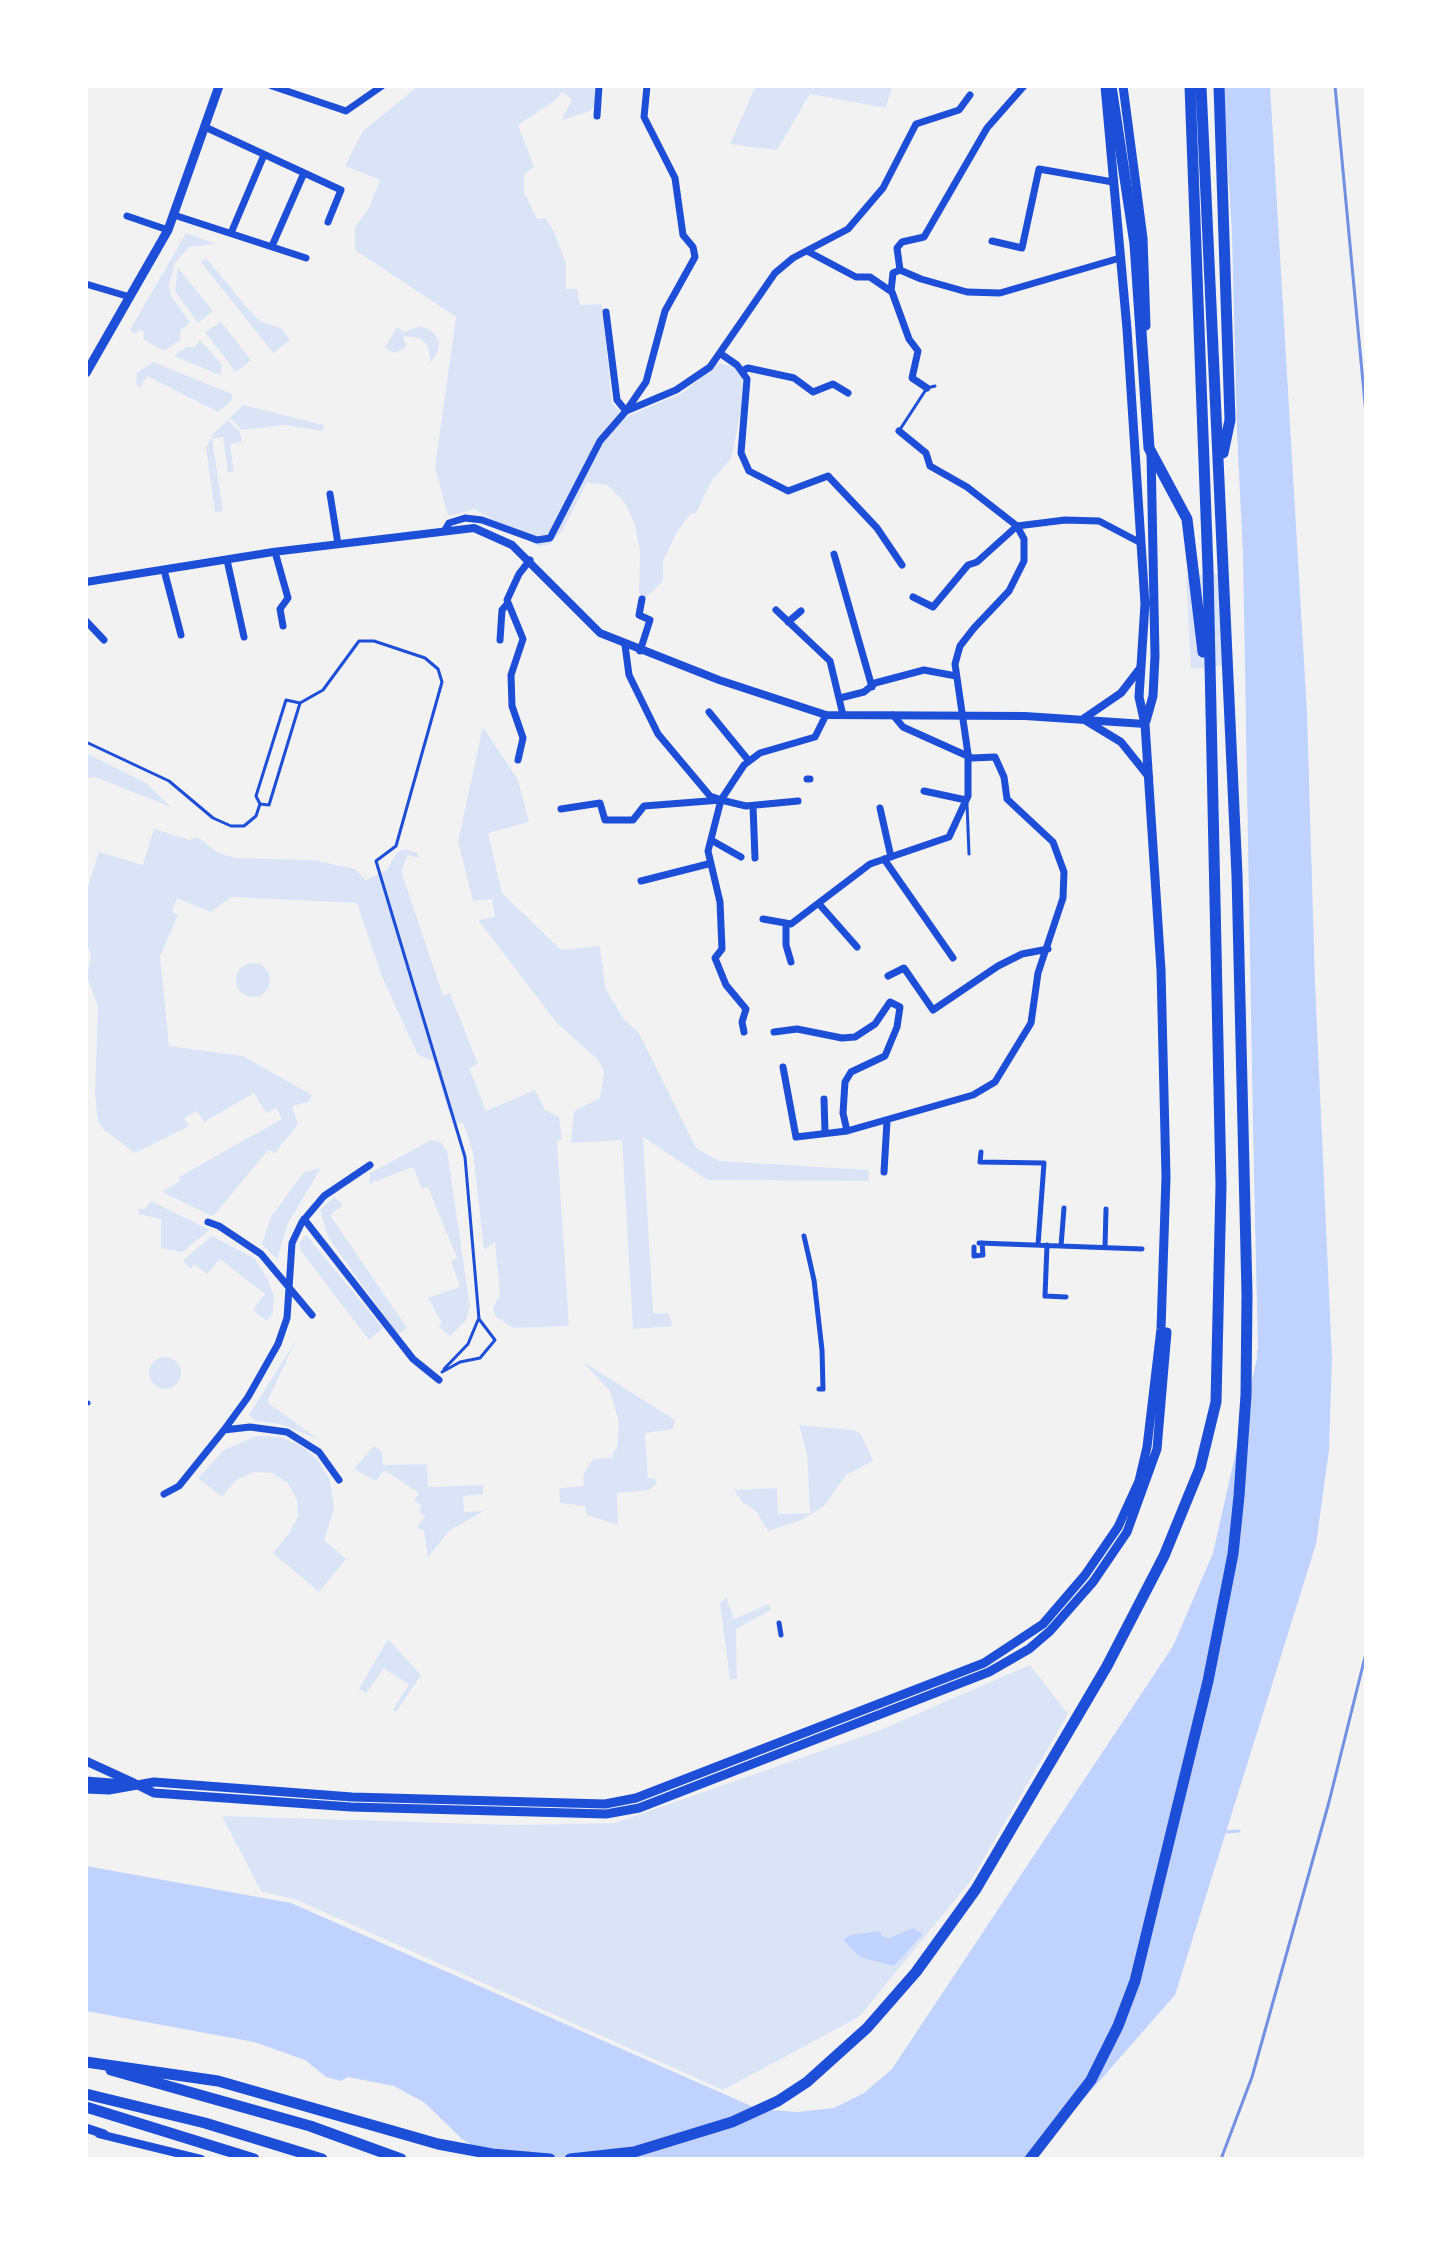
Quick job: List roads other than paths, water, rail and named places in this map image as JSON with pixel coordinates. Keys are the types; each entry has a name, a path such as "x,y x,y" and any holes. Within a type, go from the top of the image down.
{"highway":[{"path":"1111,86 1135,244 1149,448 1187,519 1211,725"},
{"path":"570,2159 634,2152 732,2122 778,2101 807,2082 867,2028 916,1972 976,1889 1107,1666 1164,1556 1200,1468 1216,1402 1221,1185 1211,725 1190,86"},
{"path":"1030,2159 1091,2080 1118,2026 1135,1981 1208,1681 1237,1518 1246,1395 1247,1294 1237,875 1201,86"},
{"path":"1219,86 1230,420 1219,473"},
{"path":"86,2062 165,2071 270,2094 438,2144 492,2154 550,2159"},
{"path":"86,2062 310,2126 401,2159"},
{"path":"86,2094 205,2123 322,2159"},
{"path":"86,2107 254,2159"}],"main road":[{"path":"86,373 168,230 219,86"},
{"path":"86,1789 141,1786 154,1782 352,1797 605,1804 636,1798 984,1663 1023,1641 1043,1624 1085,1575 1118,1527 1139,1481 1147,1447 1161,1329 1166,1177 1161,970 1145,724 1139,697 1145,604 1130,374 1105,86"},
{"path":"1123,86 1143,238 1156,603 1153,696 1145,724"},
{"path":"1120,258 1133,264 1144,286"},
{"path":"1130,374 1141,381 1148,373"},
{"path":"86,1761 141,1786"},
{"path":"86,1781 141,1786"},
{"path":"86,2130 104,2134"}],"street":[{"path":"272,86 346,111 382,86"},
{"path":"597,116 599,86"},
{"path":"445,530 449,523 465,518 482,520 537,540 550,538 600,441 646,382 665,311 675,288 695,257 693,247 683,235 675,178 644,117 647,86"},
{"path":"900,270 897,248 902,242 924,237 987,128 1024,86"},
{"path":"626,411 687,384 721,354 774,275 807,251 848,229 883,188 916,124 959,110 970,95"},
{"path":"205,127 341,190 328,222"},
{"path":"231,233 264,155"},
{"path":"992,241 1022,248 1039,169 1113,182"},
{"path":"272,246 304,173"},
{"path":"174,215 306,258"},
{"path":"127,216 168,230"},
{"path":"807,251 856,277 870,277 891,291"},
{"path":"931,387 912,378 918,351 909,339 891,291 893,273 900,270 967,292 1000,293 1120,258"},
{"path":"86,284 130,297"},
{"path":"606,312 617,400 626,411"},
{"path":"721,354 747,379 741,453 749,471 788,491 828,476 877,528 902,565"},
{"path":"742,371 748,368 794,378 813,392 833,384 848,393"},
{"path":"763,919 786,924 803,919 870,864 949,837 966,800 968,754 955,664 960,646 1009,591 1024,561 1024,539 1017,526 967,487 930,466 926,453 899,431"},
{"path":"330,494 338,544"},
{"path":"913,597 933,607 968,565 977,562 1017,526 1065,520 1099,521 1141,543"},
{"path":"86,582 275,552 474,528 489,533 530,560 600,633 640,651 826,715 960,715 1145,724"},
{"path":"275,552 288,598 280,609 283,626"},
{"path":"834,554 872,687"},
{"path":"227,560 244,637"},
{"path":"500,640 502,610 508,603 519,574 530,560"},
{"path":"164,570 181,635"},
{"path":"640,651 650,620 639,615 642,599"},
{"path":"508,603 523,639 511,675 512,706 523,738 518,760"},
{"path":"776,610 830,661 843,715"},
{"path":"788,622 801,611"},
{"path":"86,621 104,640"},
{"path":"625,645 629,675 658,734 710,796 753,806 798,801"},
{"path":"1083,719 1121,693 1141,667"},
{"path":"840,698 924,670 956,676"},
{"path":"709,712 749,761"},
{"path":"744,1032 746,1009 726,985 715,958 722,949 720,902 716,878 708,864 721,800 749,761 760,753 815,737 826,715"},
{"path":"783,1067 796,1137 847,1131 973,1095 995,1082 1031,1023 1034,990 1063,898 1064,872 1053,842 1007,799 1004,777 995,757 972,758 903,727 893,715"},
{"path":"1083,719 1121,742 1149,778"},
{"path":"924,791 966,800"},
{"path":"561,809 600,803 605,820 633,820 644,806 721,800"},
{"path":"753,806 755,858"},
{"path":"880,808 887,858 953,958"},
{"path":"711,840 741,857"},
{"path":"641,881 708,864"},
{"path":"820,905 857,947"},
{"path":"786,924 791,962"},
{"path":"888,976 904,968 933,1010 998,966 1022,954 1048,949"},
{"path":"774,1032 797,1029 842,1038 855,1037 875,1024 890,1002 896,1003 900,1015 885,1056 851,1072 845,1082 843,1113 847,1131"},
{"path":"824,1099 825,1132"},
{"path":"884,1172 887,1121"},
{"path":"981,1152 980,1162 1044,1163 1038,1245"},
{"path":"164,1494 179,1486 224,1430 248,1397 278,1344 287,1318 291,1250 304,1219 324,1196 370,1165"},
{"path":"1061,1246 1064,1208"},
{"path":"1105,1247 1106,1209"},
{"path":"304,1219 413,1359 439,1380"},
{"path":"208,1222 261,1254 288,1282 312,1315"},
{"path":"804,1236 814,1280 822,1350 823,1389 819,1389"},
{"path":"978,1244 1142,1249"},
{"path":"1047,1245 1045,1296 1066,1297"},
{"path":"291,1250 299,1257"},
{"path":"224,1430 250,1427 287,1432 319,1452 339,1480"},
{"path":"779,1623 781,1635"},
{"path":"104,2134 201,2159"}],"lane":[{"path":"899,431 931,387"},
{"path":"86,742 169,781 204,812 231,826 244,826 256,816 260,804 256,796 286,700 300,703 323,690 359,641 374,641 425,658 438,669 442,682 396,846 376,861 465,1157 479,1319 468,1344 442,1372 480,1358 495,1340 479,1319"},
{"path":"260,804 269,805 300,703"},
{"path":"966,800 969,854"}],"water":[{"path":"1220,86 1270,86 1307,712 1315,983 1332,1359 1329,1450 1316,1544 1175,1995 1031,2159 493,2159 462,2139 425,2103 394,2086 348,2077 341,2081 326,2077 305,2060 254,2042 86,2011 86,1866 291,1903 758,2109 798,2112 834,2108 864,2093 892,2069 1173,1646 1213,1553 1257,1358 1243,554"},
{"path":"913,1928 923,1934 894,1966 860,1957 843,1940 850,1935 880,1931 883,1937 890,1938"}],"waterway":[{"path":"1226,1832 1239,1831"}],"railway":[{"path":"1335,86 1366,414"},
{"path":"1221,2159 1252,2077 1329,1802 1366,1653"}]}
